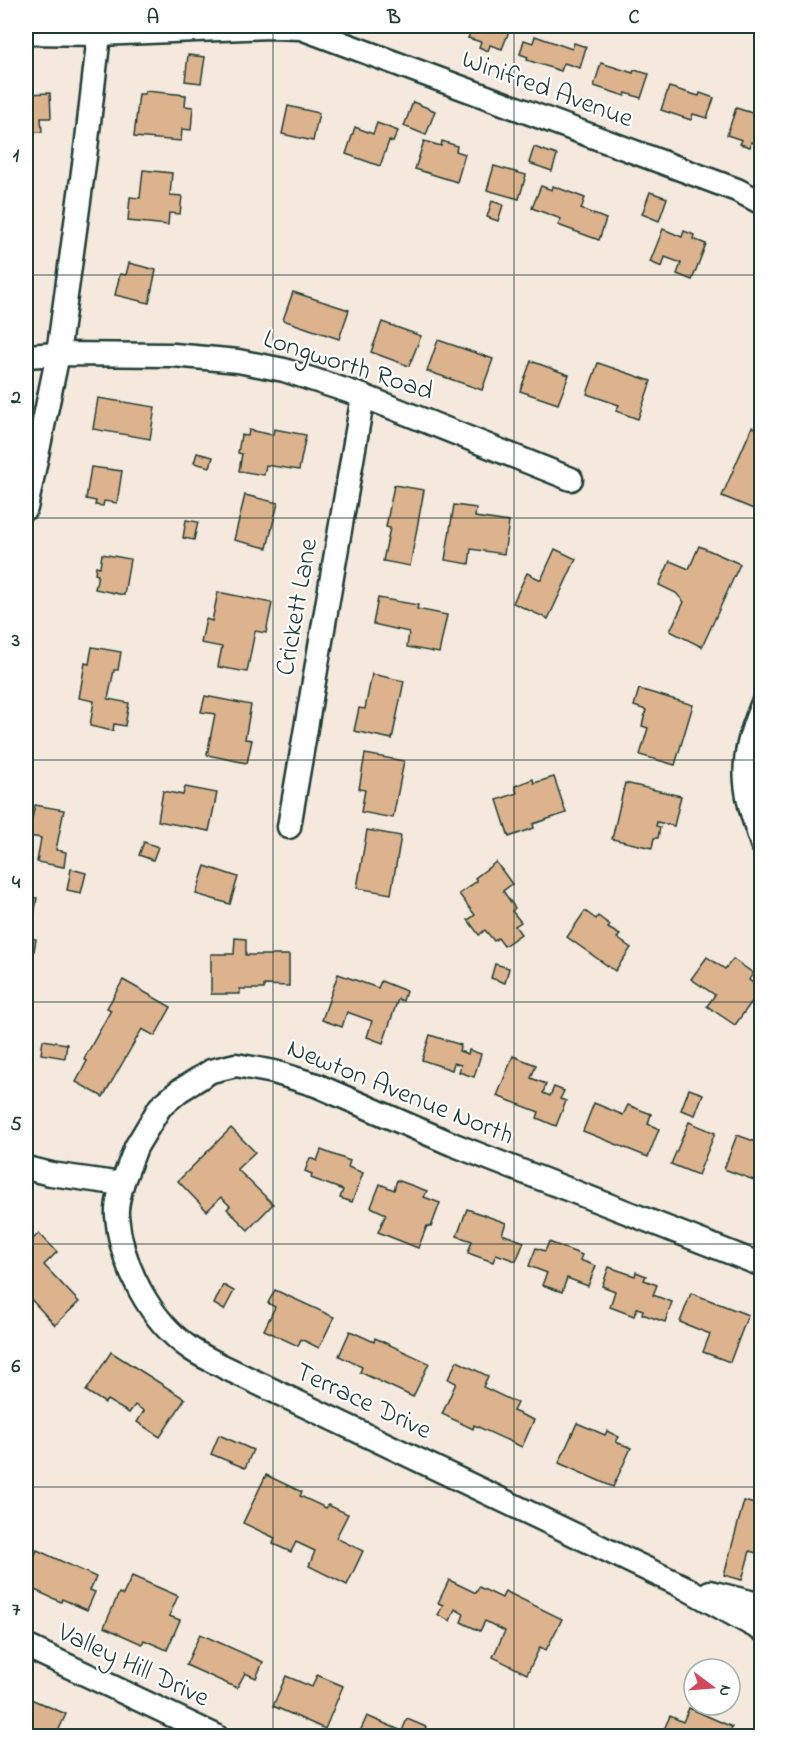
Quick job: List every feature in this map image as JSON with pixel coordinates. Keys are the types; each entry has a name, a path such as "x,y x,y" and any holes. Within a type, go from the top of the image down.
{"street":[{"name":"Winifred Avenue","path":"26,33 301,28 737,190 762,203"},
{"path":"26,508 57,354 85,157 100,30"},
{"name":"Longworth Road","path":"26,356 172,355 238,361 284,370 363,396 571,479"},
{"name":"Crickett Lane","path":"289,827 363,396"},
{"path":"762,705 750,733 744,772 749,806 762,844"},
{"name":"Newton Avenue North","path":"122,1184 136,1148 160,1107 179,1091 211,1071 236,1065 274,1072 316,1085 452,1144 762,1265"},
{"path":"26,1168 51,1174 122,1184"},
{"name":"Terrace Drive","path":"122,1184 117,1213 122,1244 134,1275 149,1306 166,1326 191,1349 224,1367 682,1586 762,1630"},
{"name":"Terrace Drive","path":"682,1586 762,1605"},
{"name":"Valley Hill Drive","path":"26,1646 216,1737"}],"building":[{"path":"473,26 511,26 502,49 490,45 488,51 479,47 481,42 468,38"},
{"path":"535,36 572,49 574,43 586,47 580,68 564,63 561,71 527,60 528,57 520,54 524,40 533,43"},
{"path":"188,55 205,57 201,83 185,81"},
{"path":"601,63 633,73 634,70 649,74 641,98 626,93 625,96 594,86"},
{"path":"669,87 714,98 707,118 693,114 691,120 661,110"},
{"path":"145,91 186,95 185,106 193,107 191,130 182,129 181,141 134,137 139,94 145,94"},
{"path":"50,93 51,118 41,118 42,132 26,133 26,94"},
{"path":"413,102 435,111 426,135 404,126"},
{"path":"288,106 319,113 313,141 282,134"},
{"path":"736,108 759,115 762,110 762,146 751,142 750,147 740,144 742,140 727,135"},
{"path":"377,123 398,131 393,142 389,141 380,166 346,154 355,127 373,134"},
{"path":"424,141 441,146 442,141 457,146 456,151 465,154 457,182 415,169"},
{"path":"534,147 557,155 552,171 529,163"},
{"path":"494,166 526,175 519,199 487,190"},
{"path":"143,170 172,173 170,195 182,196 180,214 169,213 168,225 128,221 130,197 140,198"},
{"path":"541,186 552,190 553,186 585,198 581,209 606,219 599,240 558,225 561,219 532,208"},
{"path":"650,192 667,198 659,221 642,214"},
{"path":"492,201 503,205 498,221 487,217"},
{"path":"663,229 682,237 684,231 694,235 693,239 706,244 692,280 677,274 681,263 665,257 662,267 650,262"},
{"path":"129,263 156,270 149,303 115,295 120,274 126,275"},
{"path":"293,292 349,310 339,339 283,320"},
{"path":"382,322 421,336 409,366 371,352"},
{"path":"438,340 493,359 482,390 427,371"},
{"path":"531,361 569,375 558,404 520,391"},
{"path":"598,363 651,381 638,419 616,411 619,405 587,394"},
{"path":"98,398 155,407 150,439 93,429"},
{"path":"752,427 762,430 762,498 756,510 722,496"},
{"path":"274,429 306,435 299,470 266,465 264,475 239,471 242,454 238,453 241,435 248,436 249,430 273,435"},
{"path":"197,453 213,457 210,467 194,463"},
{"path":"91,467 122,471 117,503 104,501 103,506 95,505 96,501 86,499"},
{"path":"394,485 424,490 410,566 383,561 390,528 386,527"},
{"path":"245,495 278,503 267,548 234,540"},
{"path":"454,505 476,508 475,517 509,522 504,554 471,549 469,564 445,560"},
{"path":"186,520 198,522 194,540 183,538"},
{"path":"699,546 740,564 702,647 670,631 684,602 676,593 659,585 670,561 689,569"},
{"path":"555,549 576,559 548,619 513,603 527,573 541,580"},
{"path":"102,554 130,559 124,595 95,589 98,575 95,574 96,566 100,567"},
{"path":"218,592 272,603 266,633 255,631 247,672 218,667 222,647 201,643 206,619 212,621"},
{"path":"378,598 418,605 417,609 447,615 439,653 407,647 409,632 373,624"},
{"path":"92,647 121,652 118,670 114,670 108,699 129,703 125,726 114,724 113,731 90,726 94,701 79,698 85,663 89,664"},
{"path":"372,674 404,681 392,739 354,731 359,708 365,709"},
{"path":"639,689 693,705 675,765 640,755 648,728 642,726 646,710 634,706"},
{"path":"205,696 251,705 245,739 252,740 247,763 207,755 215,714 201,712"},
{"path":"365,754 404,761 393,818 361,812 365,790 359,789"},
{"path":"554,777 566,813 533,824 534,828 509,837 497,800 517,793 515,786 533,779 534,783"},
{"path":"625,783 681,796 674,826 657,822 656,826 660,827 658,838 654,838 652,848 612,839"},
{"path":"185,787 217,793 209,831 158,821 163,791 183,795"},
{"path":"35,805 64,810 56,850 66,852 64,867 37,862 41,838 28,836"},
{"path":"367,830 401,836 391,894 357,888"},
{"path":"144,842 158,847 153,860 139,855"},
{"path":"496,862 512,884 503,891 515,908 512,911 521,922 515,926 521,934 504,946 498,938 494,941 485,930 479,935 468,920 475,915 459,894 477,881 475,878"},
{"path":"205,866 238,877 230,904 196,894"},
{"path":"71,869 86,873 81,893 67,890"},
{"path":"26,896 37,898 30,938 36,939 34,951 26,949"},
{"path":"585,911 596,919 598,916 610,925 608,928 620,935 617,938 631,948 615,971 567,937"},
{"path":"235,938 246,939 246,955 289,955 289,986 264,985 264,989 240,989 240,994 211,994 211,954 234,954"},
{"path":"707,957 725,969 733,959 753,973 749,980 761,989 735,1025 707,1006 715,995 691,979"},
{"path":"495,964 509,968 505,983 491,978"},
{"path":"338,974 378,988 381,981 406,991 403,1001 398,999 383,1043 367,1037 372,1021 347,1012 342,1027 322,1020"},
{"path":"123,980 171,1007 155,1036 142,1029 103,1097 76,1082 87,1061 84,1059 111,1010 107,1008"},
{"path":"430,1035 461,1045 459,1051 468,1054 469,1050 481,1054 474,1077 459,1072 461,1065 454,1063 452,1070 422,1060"},
{"path":"43,1040 67,1044 65,1058 41,1054"},
{"path":"513,1056 536,1065 531,1078 546,1084 543,1093 550,1096 554,1087 564,1091 560,1099 566,1101 556,1126 537,1118 539,1112 497,1096"},
{"path":"689,1089 703,1094 695,1115 681,1110"},
{"path":"594,1103 623,1115 628,1105 651,1114 648,1124 659,1129 648,1157 583,1131"},
{"path":"689,1122 715,1133 698,1175 671,1164"},
{"path":"231,1128 255,1152 237,1169 273,1204 248,1230 227,1209 230,1206 221,1197 207,1211 178,1181"},
{"path":"737,1135 762,1144 762,1183 724,1169"},
{"path":"321,1150 350,1161 348,1167 363,1173 352,1202 340,1198 343,1190 311,1178 312,1174 305,1171 310,1158 317,1161"},
{"path":"397,1180 427,1191 424,1197 440,1203 431,1227 427,1226 418,1248 378,1232 386,1214 371,1207 380,1184 394,1190"},
{"path":"467,1209 506,1223 502,1234 524,1242 516,1261 496,1254 493,1262 468,1253 472,1241 457,1236"},
{"path":"39,1233 57,1252 44,1265 79,1302 55,1325 26,1294 26,1246"},
{"path":"549,1242 582,1255 580,1260 596,1266 588,1286 567,1278 562,1292 542,1285 547,1273 529,1266 536,1248 545,1251"},
{"path":"609,1267 635,1276 636,1272 646,1276 644,1280 657,1285 653,1295 672,1302 665,1322 642,1314 643,1310 637,1308 634,1316 610,1307 615,1291 602,1286"},
{"path":"223,1285 234,1291 224,1310 214,1304"},
{"path":"275,1290 334,1317 319,1348 301,1339 298,1346 264,1330 275,1307 268,1303"},
{"path":"691,1293 748,1315 730,1362 703,1352 710,1334 680,1322"},
{"path":"350,1331 374,1342 375,1338 429,1363 413,1397 360,1372 362,1367 339,1356"},
{"path":"111,1352 185,1399 160,1437 137,1422 144,1411 135,1405 129,1413 107,1400 105,1403 86,1391"},
{"path":"457,1361 488,1376 483,1387 517,1403 513,1411 534,1420 522,1447 474,1425 473,1429 442,1414 456,1383 448,1379"},
{"path":"577,1423 605,1435 607,1431 619,1437 616,1442 631,1448 613,1487 559,1463"},
{"path":"219,1435 253,1450 245,1468 211,1454"},
{"path":"266,1475 302,1492 300,1496 326,1508 328,1505 348,1514 336,1538 363,1551 347,1585 309,1566 315,1551 296,1542 291,1552 273,1544 275,1538 243,1523"},
{"path":"744,1501 762,1506 762,1555 750,1551 742,1580 724,1575"},
{"path":"37,1550 96,1577 90,1590 95,1592 87,1610 62,1599 61,1602 26,1586 26,1575"},
{"path":"132,1576 178,1596 169,1616 180,1620 167,1650 144,1640 142,1644 104,1627 119,1593 123,1595"},
{"path":"449,1580 476,1593 479,1587 502,1598 505,1591 562,1619 546,1650 540,1647 527,1674 493,1657 505,1631 485,1621 480,1631 461,1622 464,1614 455,1609 450,1621 438,1615 443,1605 438,1603"},
{"path":"200,1634 263,1662 256,1678 245,1673 237,1688 186,1665"},
{"path":"317,1675 343,1686 325,1729 273,1706 286,1676 312,1687"},
{"path":"26,1697 66,1714 56,1736 33,1736 26,1733"},
{"path":"367,1716 402,1731 407,1719 426,1727 422,1736 358,1736"},
{"path":"670,1716 683,1722 685,1717 709,1717 732,1727 728,1736 668,1736 662,1734"}]}
